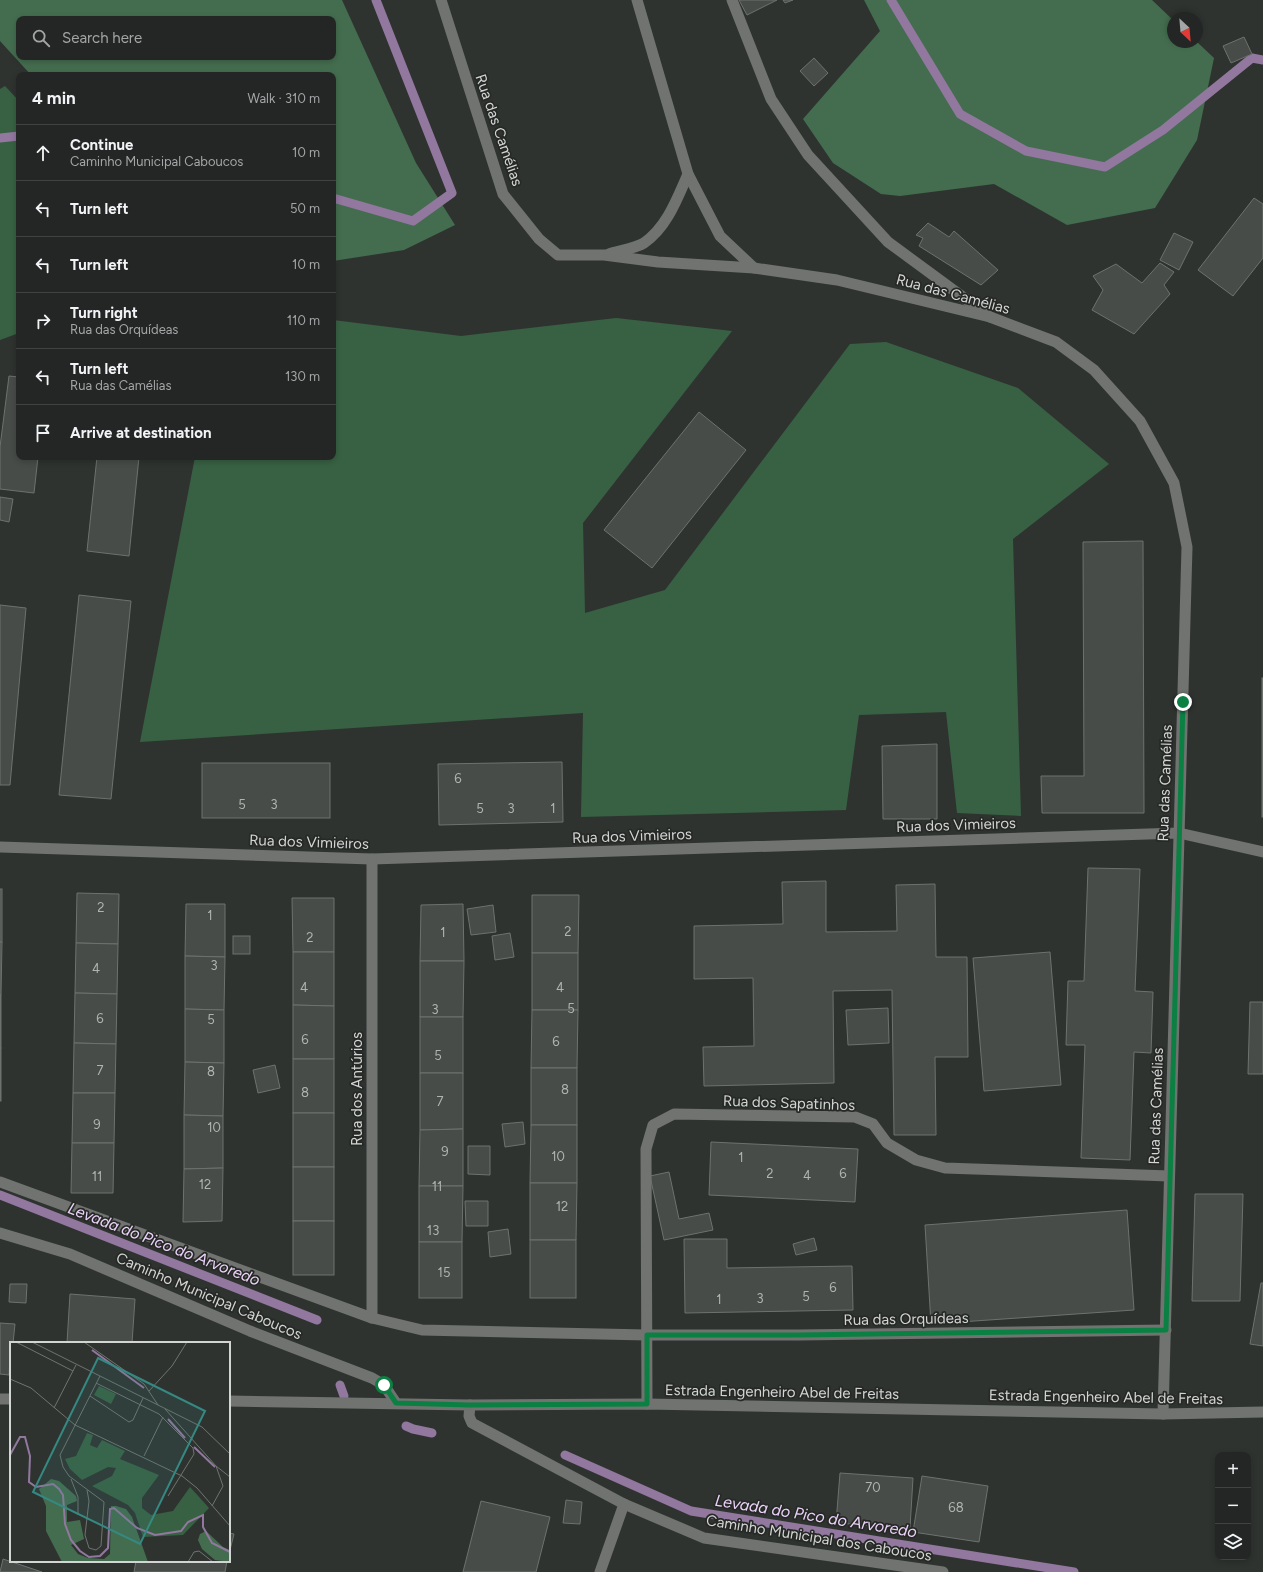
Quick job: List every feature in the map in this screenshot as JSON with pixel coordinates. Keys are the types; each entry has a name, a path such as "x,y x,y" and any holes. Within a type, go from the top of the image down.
{"street":[{"name":"Rua das Camélias","path":"440,0 503,194 539,239 558,255 604,255 658,262 754,268 837,280 990,317 1056,342 1094,370 1140,421 1174,483 1187,547 1163,1414"},
{"path":"637,0 688,174 720,236 754,268"},
{"path":"732,0 771,99 808,155 888,242 990,317"},
{"name":"Rua das Camélias","path":"604,255 643,244 660,229 675,205 688,174"},
{"name":"Rua dos Vimieiros","path":"0,847 372,859 1179,833 1263,852"},
{"name":"Rua dos Antúrios","path":"372,859 372,1318"},
{"name":"Rua dos Sapatinhos","path":"647,1404 646,1150 653,1125 674,1114 855,1117 873,1124 887,1143 916,1160 945,1168 1169,1176"},
{"name":"Rua das Orquídeas","path":"0,1182 372,1318 422,1330 647,1335 798,1335 1166,1330"},
{"name":"Caminho Municipal Caboucos","path":"0,1233 70,1254 250,1331 372,1378 384,1385 396,1403"},
{"name":"Estrada Engenheiro Abel de Freitas","path":"230,1401 470,1405 647,1404 1163,1414 1263,1412"},
{"name":"Caminho Municipal dos Caboucos","path":"470,1405 469,1416 472,1423 624,1504 704,1538 943,1572"},
{"path":"600,1572 624,1504"}],"green space":[{"path":"0,0 342,0 416,163 455,225 404,250 336,261 336,72 28,72 17,60 336,60 336,16 16,16 16,59 0,41"},
{"path":"864,0 1152,0 1167,14 1167,48 1203,48 1214,58 1197,140 1155,208 1067,225 994,184 900,196 881,194 833,163 803,119 880,31"},
{"path":"5,86 16,98 16,334 0,340 0,89"},
{"path":"616,318 732,331 583,523 585,613 665,590 850,344 886,342 1018,388 1109,464 1013,539 1021,816 957,813 946,712 859,715 846,810 581,817 583,713 140,742 194,460 336,460 336,320 461,336"}],"building":[{"path":"739,0 777,0 747,15"},
{"path":"783,0 793,0 785,3"},
{"path":"1244,37 1252,54 1231,63 1223,46"},
{"path":"814,58 828,73 814,86 800,71"},
{"path":"1254,198 1263,204 1263,258 1233,296 1198,270"},
{"path":"928,223 949,237 954,231 998,270 981,285 919,246 923,238 916,235"},
{"path":"1174,233 1193,242 1179,270 1160,260"},
{"path":"1160,263 1174,272 1164,285 1170,294 1134,334 1092,310 1103,290 1093,276 1116,264 1142,283"},
{"path":"9,376 16,377 16,460 38,460 34,493 0,489 0,447"},
{"path":"699,412 746,450 652,568 604,530"},
{"path":"97,460 139,460 129,556 87,551"},
{"path":"0,497 13,499 9,522 0,520"},
{"path":"1143,541 1144,813 1042,813 1041,776 1084,776 1083,542"},
{"path":"79,595 131,601 111,799 59,795"},
{"path":"0,605 26,608 10,785 0,785"},
{"path":"1263,678 1263,817 1262,817"},
{"path":"937,744 937,819 883,819 882,746"},
{"path":"562,762 563,822 439,825 438,764"},
{"path":"202,763 330,763 330,818 202,818"},
{"path":"1088,868 1140,869 1135,991 1153,992 1151,1053 1134,1052 1130,1160 1081,1158 1085,1045 1066,1045 1068,981 1084,981"},
{"path":"826,881 826,932 897,931 896,885 935,884 936,957 967,957 968,1057 935,1057 936,1135 894,1135 892,990 833,991 834,1083 704,1086 703,1047 754,1046 753,978 694,979 694,926 783,924 782,882"},
{"path":"0,889 2,889 2,942 0,942"},
{"path":"77,893 119,894 118,944 76,943"},
{"path":"532,895 579,895 578,953 532,953"},
{"path":"292,898 334,898 334,952 293,952"},
{"path":"186,904 225,904 225,957 185,956"},
{"path":"463,904 464,961 420,961 421,905"},
{"path":"493,905 496,932 471,935 467,909"},
{"path":"510,933 514,957 495,960 492,936"},
{"path":"233,936 250,936 250,954 233,954"},
{"path":"0,942 2,942 1,995 0,995"},
{"path":"76,943 118,944 117,994 75,993"},
{"path":"293,952 334,952 334,1006 293,1005"},
{"path":"1050,952 1061,1085 984,1091 973,958"},
{"path":"532,953 578,953 578,1010 532,1010"},
{"path":"185,956 225,957 224,1010 185,1009"},
{"path":"420,961 464,961 463,1017 420,1017"},
{"path":"75,993 117,994 116,1044 74,1043"},
{"path":"1,995 1,1048 0,1048"},
{"path":"1250,1002 1263,1002 1263,1074 1248,1074"},
{"path":"293,1005 334,1006 334,1059 293,1059"},
{"path":"888,1008 889,1043 848,1045 846,1010"},
{"path":"185,1009 224,1010 224,1063 185,1062"},
{"path":"532,1010 578,1010 577,1068 531,1068"},
{"path":"420,1017 463,1017 463,1073 420,1073"},
{"path":"74,1043 116,1044 115,1093 73,1093"},
{"path":"1,1048 1,1101 0,1101"},
{"path":"293,1059 334,1059 334,1113 293,1113"},
{"path":"185,1062 224,1063 223,1116 184,1115"},
{"path":"275,1065 280,1088 258,1093 253,1070"},
{"path":"531,1068 577,1068 577,1125 531,1125"},
{"path":"420,1073 463,1073 463,1129 420,1130"},
{"path":"73,1093 115,1093 114,1143 72,1143"},
{"path":"293,1113 334,1113 334,1167 293,1167"},
{"path":"184,1115 223,1116 223,1168 184,1169"},
{"path":"523,1122 525,1144 505,1147 502,1124"},
{"path":"531,1125 577,1125 577,1183 530,1183"},
{"path":"463,1129 463,1186 419,1186 420,1130"},
{"path":"711,1142 858,1149 855,1202 709,1195"},
{"path":"72,1143 114,1143 113,1193 71,1193"},
{"path":"468,1146 490,1146 490,1175 468,1174"},
{"path":"293,1167 334,1167 334,1221 293,1221"},
{"path":"223,1168 222,1221 183,1222 184,1169"},
{"path":"669,1172 679,1219 709,1213 713,1230 664,1240 650,1176"},
{"path":"530,1183 577,1183 576,1240 530,1240"},
{"path":"419,1186 463,1186 462,1242 419,1242"},
{"path":"1195,1194 1243,1194 1240,1301 1192,1301"},
{"path":"465,1201 488,1201 488,1226 466,1226"},
{"path":"1127,1210 1134,1310 931,1324 925,1225"},
{"path":"293,1221 334,1221 334,1275 293,1275"},
{"path":"508,1229 511,1254 490,1257 488,1232"},
{"path":"814,1238 817,1250 796,1255 793,1244"},
{"path":"684,1239 727,1239 727,1268 852,1266 853,1310 685,1313"},
{"path":"530,1240 576,1240 576,1298 530,1298"},
{"path":"419,1242 462,1242 462,1298 419,1298"},
{"path":"1261,1283 1263,1283 1263,1346 1250,1344"},
{"path":"10,1284 27,1284 26,1303 9,1302"},
{"path":"70,1294 135,1299 132,1342 67,1342"},
{"path":"0,1323 15,1324 13,1342 10,1342 9,1375 0,1374"},
{"path":"840,1473 913,1478 910,1528 836,1523"},
{"path":"922,1476 988,1486 979,1542 913,1532"},
{"path":"566,1500 582,1502 580,1524 563,1523"},
{"path":"481,1501 550,1517 536,1572 463,1572"},
{"path":"230,1533 234,1534 230,1550"},
{"path":"3,1559 42,1572 0,1572"},
{"path":"136,1562 227,1562 225,1572 134,1572"}],"waterway":[{"path":"336,199 413,221 452,193 376,0"},
{"path":"891,0 960,114 1026,151 1105,167 1163,130 1252,58 1263,60"},
{"path":"0,138 16,136"},
{"name":"Levada do Pico do Arvoredo","path":"0,1195 317,1320"},
{"name":"Levada do Pico do Arvoredo","path":"340,1385 344,1396"},
{"name":"Levada do Pico do Arvoredo","path":"406,1426 432,1433"},
{"name":"Levada do Pico do Arvoredo","path":"565,1455 691,1511 1074,1572"}],"route":[{"path":"384,1385 396,1403 470,1405 647,1404 647,1335 798,1335 1166,1330 1183,702"}]}
